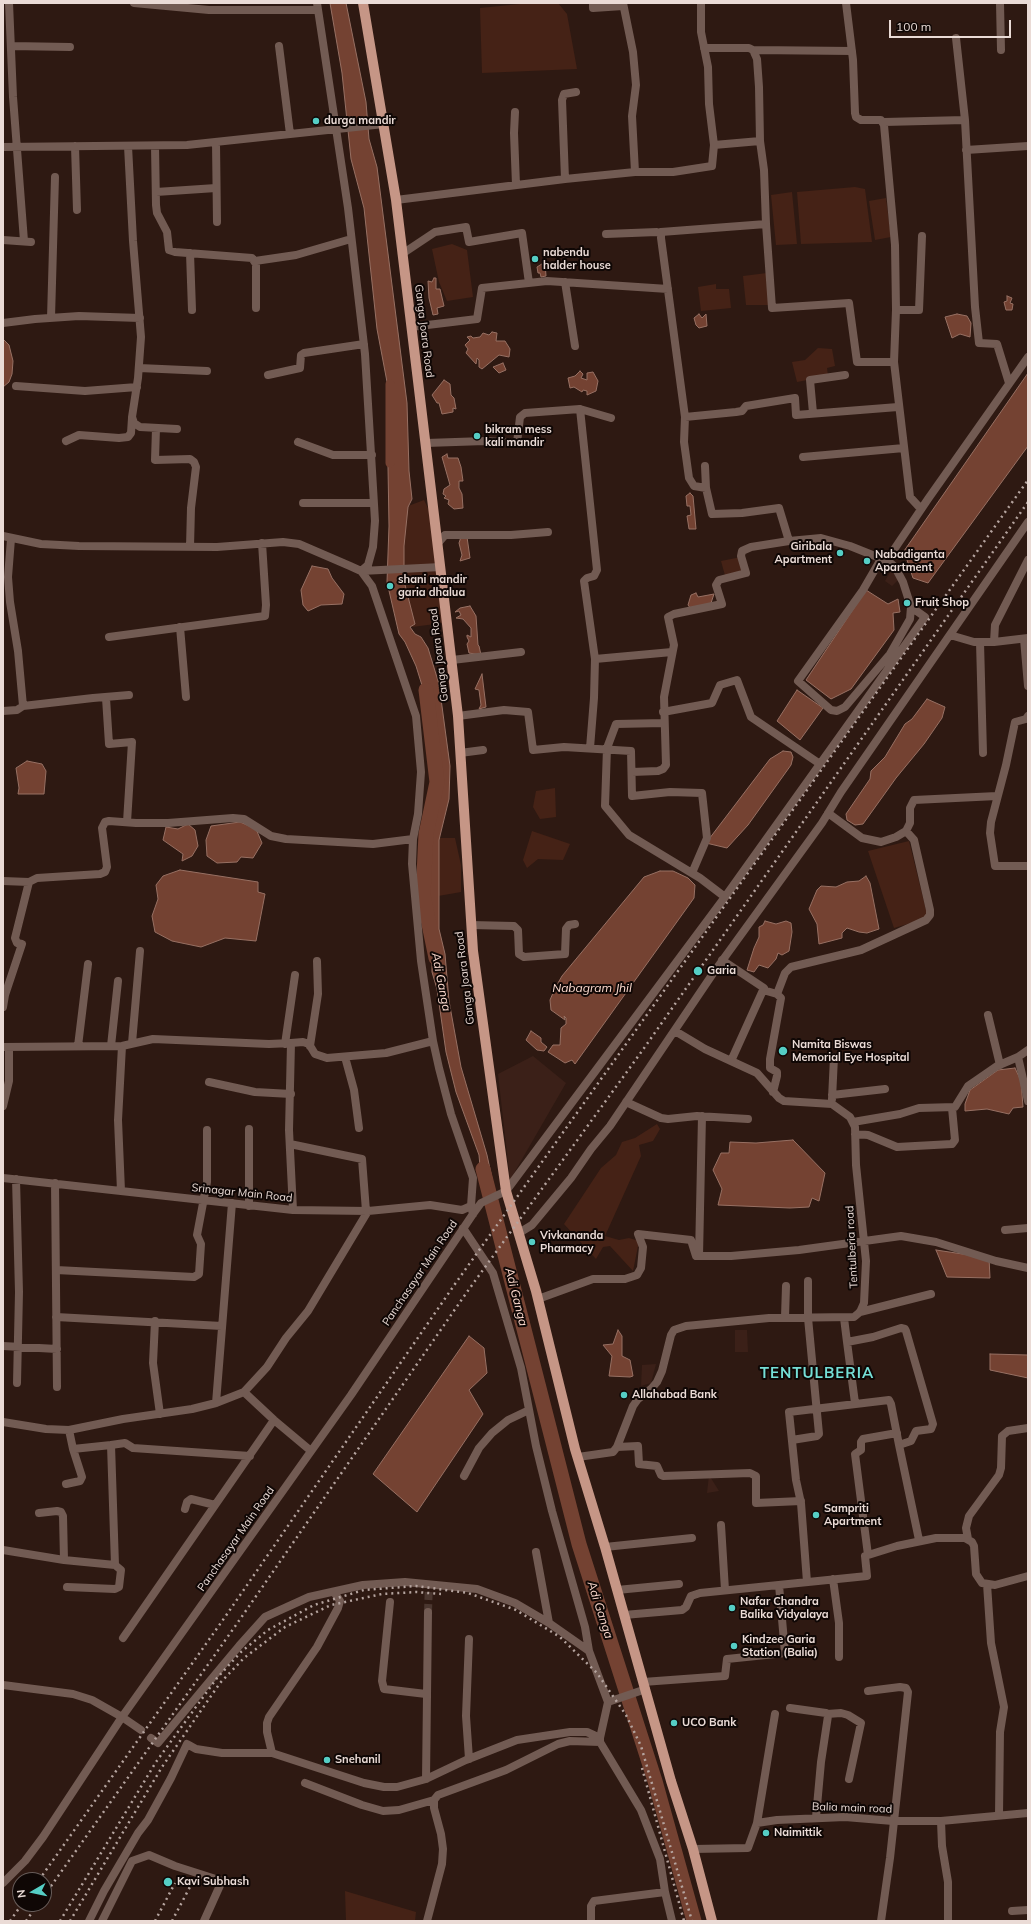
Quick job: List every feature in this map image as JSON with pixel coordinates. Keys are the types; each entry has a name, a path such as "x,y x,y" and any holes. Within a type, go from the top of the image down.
{"main road":[{"name":"Ganga Joara Road","path":"363,3 396,200 426,443 458,716 473,951 506,1191 538,1299 575,1449 605,1547 671,1781 693,1849 712,1921"}],"street":[{"path":"3,240 28,241 17,146 10,46 9,3"},
{"path":"134,3 209,10 318,7 340,129 351,239 364,344 374,503 373,547 368,565 360,571"},
{"path":"593,3 593,8 623,5 633,52 636,85 632,116 635,172"},
{"path":"396,200 565,179 635,172 673,172 712,166 714,145 709,104 708,67 701,32 701,3"},
{"path":"846,3 852,51 856,117 861,120 877,120 884,122 965,120"},
{"path":"1000,3 1001,50"},
{"path":"956,38 965,120 975,307 979,343 997,344 1009,383"},
{"path":"10,46 70,47"},
{"path":"279,46 290,134"},
{"path":"704,48 852,51"},
{"path":"753,50 756,59 759,87 760,141 764,170 772,308 849,303 857,362 894,362"},
{"path":"565,179 562,100 564,94 576,92"},
{"path":"515,112 514,133 516,185"},
{"path":"884,122 895,245 896,310 894,362 898,407 910,497 921,509"},
{"path":"3,147 155,146 216,143 384,124"},
{"path":"714,145 760,141"},
{"path":"216,143 217,222"},
{"path":"75,146 77,210"},
{"path":"66,441 79,435 119,438 128,437 130,433 139,368 140,318 133,242 128,146"},
{"path":"155,146 157,213 165,226 169,250 175,252 248,257 255,260 296,255 351,239"},
{"path":"966,150 1028,146"},
{"path":"51,318 55,177"},
{"path":"156,192 216,188"},
{"path":"606,234 658,232 661,234 663,232 766,224"},
{"path":"402,254 435,232 466,227 469,242 522,233 529,283"},
{"path":"661,234 685,417 684,442 689,478 694,486 706,488"},
{"path":"896,310 919,310 922,236"},
{"path":"190,253 192,310"},
{"path":"255,260 256,308"},
{"path":"411,327 477,319 482,288 529,283 565,282 668,289"},
{"path":"565,282 575,346"},
{"path":"3,323 51,318 140,318"},
{"path":"268,375 300,368 301,355 304,352 364,344"},
{"path":"632,772 663,770 666,765 663,712 673,635 668,617 674,614 722,604 716,585 719,580 746,573 741,556 742,551 751,547 821,538 850,546 884,560 895,567 903,582 911,607 910,619 890,654 845,707 837,710 831,710 798,681 884,560 921,509 1028,357"},
{"path":"139,368 207,371"},
{"path":"813,413 810,380 845,375"},
{"path":"16,386 85,391 137,387"},
{"path":"685,417 742,411 746,406 795,398 796,415 898,407"},
{"path":"580,410 597,570 594,576 586,578 584,581 595,660 590,748"},
{"path":"426,443 485,440 517,444 520,417 525,413 580,410 611,418"},
{"path":"132,417 134,424 140,427 177,429"},
{"path":"156,428 155,460 190,459 194,462 196,467 191,508 190,548"},
{"path":"298,442 333,455 372,456"},
{"path":"803,457 904,448"},
{"path":"705,466 706,488 712,514 742,513 779,508 789,541"},
{"path":"304,503 374,503"},
{"path":"519,1233 532,1225 571,1178 626,1102 722,960 828,813 1028,522"},
{"path":"438,543 445,535 511,535 548,532"},
{"path":"3,536 11,539 41,544 79,546 190,548 283,542 299,544 360,571 440,567"},
{"path":"11,539 8,577 10,602 19,658 23,706"},
{"path":"109,637 265,616 266,605 262,544"},
{"path":"994,642 995,626 1028,560"},
{"path":"360,571 372,586 416,716 421,772 418,814 413,839 412,864 421,961 433,1041 450,1108 473,1178 472,1210"},
{"path":"506,1191 725,897 925,617 911,607"},
{"path":"180,627 186,697"},
{"path":"950,635 974,642 1026,639 1028,686"},
{"path":"980,642 983,754"},
{"path":"452,660 521,652"},
{"path":"595,660 672,652"},
{"path":"663,712 712,703 720,685 737,680 751,717 820,764"},
{"path":"3,712 17,710 23,706 129,695"},
{"path":"106,698 109,744 132,742 127,822"},
{"path":"458,716 504,710 528,712 533,750 564,747 607,748 631,751 632,796 670,792 702,793 706,838 692,872"},
{"path":"1028,716 1026,719 1015,722 997,796 991,828 993,863 995,866 998,868 1028,866"},
{"path":"664,723 616,724 607,748 605,806 629,835 692,872 725,897"},
{"path":"460,753 482,750"},
{"path":"828,813 862,838 870,841 881,842 896,837 906,831 910,823 910,808 914,800 997,796"},
{"path":"3,881 29,882 37,878 100,874 105,872 107,867 102,828 104,822 109,821 168,823 233,818 244,819 271,836 286,839 373,844 413,839"},
{"path":"777,994 784,973 791,967 861,950 926,920 930,915 914,840 906,831"},
{"path":"3,1007 5,995 22,944 17,942 15,938 29,882"},
{"path":"471,925 514,926 518,930 519,954 524,957 565,954 566,929 569,925 575,924"},
{"path":"132,1043 140,951"},
{"path":"722,960 763,986 763,990 731,1062"},
{"path":"310,1046 318,994 317,961"},
{"path":"78,1046 88,964"},
{"path":"293,1210 290,1144 291,1094 288,1043 295,975"},
{"path":"111,1046 118,981"},
{"path":"763,990 780,995 781,1001 770,1059 770,1068 777,1072 773,1092"},
{"path":"988,1015 1000,1065"},
{"path":"675,1031 705,1049 757,1073 773,1092 784,1101 832,1104 844,1112 854,1122 900,1114 919,1108 956,1107 968,1086 1000,1065 1018,1057 1028,1050"},
{"path":"3,1106 9,1081 6,1047 122,1046 160,1039 269,1044 303,1042 310,1046 319,1057 345,1057 386,1053 433,1041"},
{"path":"121,1191 118,1120 122,1046"},
{"path":"345,1057 354,1090 359,1128"},
{"path":"832,1104 834,1057"},
{"path":"1018,1057 1028,1101"},
{"path":"209,1082 255,1092 291,1094"},
{"path":"832,1095 885,1089"},
{"path":"626,1102 661,1118 668,1119 702,1116 748,1119"},
{"path":"855,1134 868,1135 897,1147 952,1144 955,1140 952,1108"},
{"path":"699,1256 702,1116"},
{"name":"Tentulberia road","path":"854,1122 864,1241 866,1288 864,1302 860,1312"},
{"path":"249,1129 249,1206"},
{"path":"56,1270 194,1277 199,1274 201,1244 197,1236 202,1201 207,1182 207,1130"},
{"path":"3,1422 46,1430 69,1430 216,1403 244,1392 267,1367 286,1338 308,1311 367,1211 362,1159 290,1144"},
{"name":"Srinagar Main Road","path":"3,1178 293,1210 367,1211 402,1206 430,1205 472,1210"},
{"path":"16,1179 19,1292 17,1383"},
{"path":"56,1183 57,1387"},
{"name":"Panchasayar Main Road","path":"3,1883 24,1861 42,1837 122,1717 311,1451 463,1228 472,1210 481,1203 506,1191"},
{"path":"216,1403 232,1203"},
{"path":"463,1228 493,1273 521,1368 540,1461 585,1627 589,1651 608,1702 600,1740"},
{"path":"1005,1230 1028,1228"},
{"path":"538,1299 593,1279 625,1279 637,1275 641,1268 643,1247 638,1234 691,1240 696,1256 731,1256 864,1241 893,1236 910,1237 936,1242 1002,1263 1028,1268"},
{"path":"792,1440 819,1435 808,1318 808,1281"},
{"path":"786,1286 786,1317"},
{"path":"578,1457 613,1452 617,1446 633,1406 638,1399 651,1389 657,1382 662,1371 671,1335 674,1330 686,1326 786,1317 854,1317 860,1312 931,1294"},
{"path":"56,1316 222,1326"},
{"path":"844,1318 855,1403"},
{"path":"155,1322 153,1363 160,1414"},
{"path":"847,1342 873,1337 901,1328 905,1329 933,1424 931,1429 916,1431 911,1441 899,1446"},
{"path":"3,1346 57,1349"},
{"path":"244,1392 311,1451"},
{"path":"807,1582 801,1501 796,1480 789,1412 889,1400 919,1540"},
{"path":"464,1476 479,1448 492,1433 508,1420 529,1410"},
{"path":"123,1638 274,1420"},
{"path":"968,1540 966,1528 969,1516 999,1474 1001,1468 1002,1436 1008,1432 1028,1428"},
{"path":"66,1484 80,1481 82,1477 73,1449 69,1430"},
{"path":"868,1555 855,1454 861,1450 861,1442 863,1439 897,1433"},
{"path":"73,1449 125,1443 134,1448 250,1456"},
{"path":"111,1445 115,1565"},
{"path":"617,1446 638,1446 639,1464 657,1466 661,1475 663,1476 750,1473 756,1476 756,1503 801,1501"},
{"path":"185,1508 187,1502 191,1499 215,1505"},
{"path":"39,1512 61,1512 63,1516 64,1560"},
{"path":"720,1525 725,1590"},
{"path":"605,1547 692,1538"},
{"path":"624,1615 682,1610 694,1594 867,1576 865,1556 919,1540 936,1538 968,1540 972,1542 974,1546 976,1574 982,1583 995,1585 1028,1576"},
{"path":"3,1550 64,1560 115,1565 121,1570 118,1587 115,1589 67,1587"},
{"path":"536,1552 549,1623"},
{"path":"833,1579 839,1623 840,1657"},
{"path":"151,1738 158,1743 265,1617 309,1598 363,1585 405,1582 477,1589 515,1603 549,1623 589,1651"},
{"path":"617,1590 679,1584"},
{"path":"987,1584 991,1643 1004,1708 1000,1732 999,1815"},
{"path":"608,1702 644,1685 724,1676 726,1674 725,1661 727,1659 785,1653 779,1585"},
{"path":"272,1753 267,1732 269,1717 317,1646 338,1608 340,1600 334,1592"},
{"path":"390,1602 382,1681 384,1689 426,1694"},
{"path":"426,1779 428,1612"},
{"path":"469,1639 466,1716 469,1759"},
{"path":"3,1685 73,1694 100,1704 140,1730"},
{"path":"868,1691 900,1687 906,1688 908,1692 890,1858 881,1921"},
{"path":"790,1708 828,1714 848,1715 861,1723 849,1779"},
{"path":"693,1849 748,1848 753,1838 757,1823 775,1714"},
{"path":"816,1818 820,1762 828,1714"},
{"path":"89,1921 104,1891 138,1833 148,1820 171,1778 187,1744 196,1749 222,1753 272,1753 364,1783 384,1787 397,1787 426,1779 469,1759 517,1740 570,1732 587,1732 600,1740 641,1810 660,1860 665,1892 672,1921"},
{"path":"305,1783 362,1805 383,1811 399,1810 434,1800 438,1795 506,1770 558,1744 570,1741 600,1740"},
{"path":"427,1921 442,1864 443,1849 441,1834 434,1808 434,1800"},
{"name":"Balia main road","path":"757,1823 816,1818 941,1821 1028,1813"},
{"path":"941,1821 942,1846 948,1882 948,1921"},
{"path":"102,1921 132,1861 150,1855 175,1866 222,1881 204,1921"},
{"path":"591,1921 591,1906 594,1902 665,1892"},
{"path":"1012,1911 1028,1910"}],"shaded area":[{"path":"530,3 558,3 567,14 577,69 482,73 480,8"},
{"path":"855,187 865,189 872,242 801,244 797,192"},
{"path":"792,192 797,244 776,245 771,195"},
{"path":"886,198 891,237 875,240 869,201"},
{"path":"452,244 467,250 473,297 447,301 439,282 432,249"},
{"path":"767,273 769,305 746,305 743,276"},
{"path":"716,284 716,289 729,289 731,308 701,311 698,287"},
{"path":"818,348 832,349 835,366 827,368 828,376 797,382 792,362 805,360"},
{"path":"424,500 430,512 443,623 412,627 399,596 403,508"},
{"path":"741,557 745,572 726,579 721,561"},
{"path":"892,569 898,580 892,586 885,581"},
{"path":"555,788 556,817 540,819 533,807 536,791"},
{"path":"532,831 570,844 563,860 538,859 527,868 523,860"},
{"path":"437,838 455,838 461,865 461,892 438,896"},
{"path":"909,841 928,918 894,928 868,851"},
{"path":"533,1056 566,1083 510,1180 498,1074"},
{"path":"657,1124 660,1129 653,1141 639,1145 641,1156 605,1236 619,1240 629,1238 639,1241 633,1271 610,1246 603,1247 596,1259 564,1224 601,1168 616,1155 622,1142 635,1138"},
{"path":"735,1330 747,1330 748,1352 735,1352"},
{"path":"656,1364 651,1383 641,1386 642,1365"},
{"path":"709,1475 719,1491 707,1493"},
{"path":"345,1891 416,1912 415,1921 346,1921"}],"water":[{"path":"330,3 346,3 366,102 369,139 377,167 407,403 409,471 412,499 408,507 404,546 404,581 415,624 410,627 415,634 421,637 428,648 439,684 450,766 449,799 439,840 439,929 445,954 449,1001 461,1067 487,1155 493,1183 484,1194 482,1189 479,1155 456,1092 446,1052 437,989 432,972 432,929 428,914 425,884 429,829 436,777 435,744 430,711 416,666 405,642 399,634 387,582 389,526 388,467 392,437 391,403 377,329 364,208 351,159 342,73"},
{"path":"545,262 546,276 541,277 540,273 538,273 537,267"},
{"path":"434,278 436,278 436,289 440,289 444,306 437,308 438,314 433,315 429,298 428,281 432,282"},
{"path":"1007,296 1012,298 1010,303 1013,304 1012,310 1006,310 1004,302 1007,301"},
{"path":"699,314 702,318 706,314 707,326 699,328 696,325 694,318"},
{"path":"957,314 967,316 971,323 970,337 960,334 952,338 945,317"},
{"path":"492,332 497,333 496,341 505,341 510,349 509,357 499,355 482,369 479,367 479,360 477,358 476,364 466,353 468,349 465,345 470,340 467,337 480,337 483,333 489,335"},
{"path":"3,339 9,345 13,361 12,374 9,382 3,387"},
{"path":"503,363 506,370 499,373 493,367"},
{"path":"580,371 583,374 581,378 587,380 587,373 593,372 598,381 596,391 587,395 587,391 583,390 582,392 574,387 570,388 568,378 575,376"},
{"path":"1028,373 1028,446 928,583 913,578 904,551"},
{"path":"444,380 450,384 451,395 454,398 456,409 453,408 453,412 442,414 439,403 437,403 432,395"},
{"path":"447,454 448,458 458,458 461,467 463,481 459,481 459,488 462,494 463,508 454,509 448,504 449,500 444,498 446,496 443,494 444,489 450,485 442,457"},
{"path":"690,493 693,496 696,529 689,529 687,516 691,515 690,506 687,506 686,496"},
{"path":"461,537 467,537 470,558 460,561 462,555 459,543"},
{"path":"312,566 328,569 332,578 344,594 342,604 321,605 308,611 303,605 301,590"},
{"path":"866,590 888,604 898,599 900,612 893,613 894,630 851,689 831,699 806,680"},
{"path":"696,593 698,597 714,594 710,606 691,609 688,605 691,595"},
{"path":"470,606 476,616 478,645 481,655 469,653 467,644 469,641 467,635 471,637 471,628 463,619 456,618 461,615 459,611 455,612 460,608"},
{"path":"482,674 486,707 479,709 481,705 479,690 475,689"},
{"path":"797,690 823,708 800,740 777,721"},
{"path":"927,699 945,707 942,718 863,824 855,825 847,820 846,814 870,779 871,771 885,757 905,724 912,719"},
{"path":"783,751 791,752 793,757 791,765 748,825 727,848 706,843 770,759"},
{"path":"27,761 42,764 46,771 44,794 18,794 19,788 16,768"},
{"path":"240,822 256,829 262,843 253,858 241,857 237,862 217,863 207,856 206,840 211,826"},
{"path":"188,824 195,830 198,846 192,856 182,861 183,854 163,840 166,827 178,829"},
{"path":"180,870 258,882 258,892 265,894 256,941 225,938 201,947 172,941 155,932 152,916 158,899 156,885 163,876"},
{"name":"Nabagram Jhil","path":"660,871 673,871 688,878 695,885 694,898 575,1064 572,1060 565,1063 548,1052 553,1045 560,1045 561,1028 566,1024 566,1018 564,1016 565,1020 551,1010 550,1000 556,986 558,993 558,983 562,976 644,877"},
{"path":"866,876 870,883 879,929 867,933 847,928 842,933 842,938 819,944 817,924 809,909 817,890 821,886 836,887 847,882 859,881"},
{"path":"765,921 776,924 786,921 791,923 792,932 789,951 782,955 778,953 776,959 768,968 759,965 754,972 747,970 759,937 759,927 763,925"},
{"path":"531,1031 541,1038 541,1042 547,1047 544,1051 537,1050 526,1040"},
{"path":"1015,1068 1021,1081 1023,1107 1013,1108 1009,1114 987,1109 965,1111 965,1104 970,1090 998,1070"},
{"path":"793,1140 825,1173 819,1201 812,1198 809,1207 790,1208 718,1205 722,1189 713,1170 721,1153 729,1153 730,1142 756,1143"},
{"path":"936,1250 989,1258 990,1278 947,1277"},
{"path":"618,1330 622,1336 622,1356 630,1360 633,1376 630,1377 609,1376 612,1356 603,1345 613,1344"},
{"path":"469,1336 484,1348 487,1373 469,1390 483,1414 417,1512 373,1474"},
{"path":"990,1354 1028,1355 1028,1378 990,1370"}],"waterway":[{"path":"390,384 390,463"},
{"name":"Adi Ganga","path":"426,690 437,782 426,834 423,895 436,958"},
{"name":"Adi Ganga","path":"483,1169 579,1544 655,1781 694,1921"}],"tunnel":[{"path":"428,1612 429,1583"}],"railway":[{"path":"45,1872 225,1617 455,1284 1028,480"},
{"path":"52,1885 236,1625 467,1292 642,1051 1028,502"},
{"path":"60,1921 156,1762 217,1678 241,1652 268,1630 314,1605 364,1590 416,1586 468,1593 516,1610 560,1637 597,1673 626,1715 641,1746 692,1921"},
{"path":"70,1921 162,1767 220,1683 244,1658 285,1627 331,1605 382,1594 416,1592 441,1594"},
{"path":"642,1768 684,1921"},
{"path":"155,1921 175,1883"},
{"path":"172,1921 191,1885"},
{"path":"10,1921 16,1912"},
{"path":"26,1921 32,1912"}],"place":[{"name":"durga mandir","path":"316,121"},
{"name":"nabendu halder house","path":"535,259"},
{"name":"bikram mess kali mandir","path":"477,436"},
{"name":"Giribala Apartment","path":"840,553"},
{"name":"Nabadiganta Apartment","path":"867,561"},
{"name":"shani mandir garia dhalua","path":"390,586"},
{"name":"Fruit Shop","path":"907,603"},
{"name":"Garia","path":"698,971"},
{"name":"Namita Biswas Memorial Eye Hospital","path":"783,1051"},
{"name":"Vivkananda Pharmacy","path":"532,1242"},
{"name":"Allahabad Bank","path":"624,1395"},
{"name":"Sampriti Apartment","path":"816,1515"},
{"name":"Nafar Chandra Balika Vidyalaya","path":"732,1608"},
{"name":"Kindzee Garia Station (Balia)","path":"734,1646"},
{"name":"UCO Bank","path":"674,1723"},
{"name":"Snehanil","path":"327,1760"},
{"name":"Naimittik","path":"766,1833"},
{"name":"Kavi Subhash","path":"168,1882"}],"district":[{"name":"TENTULBERIA","path":"817,1373"}]}
